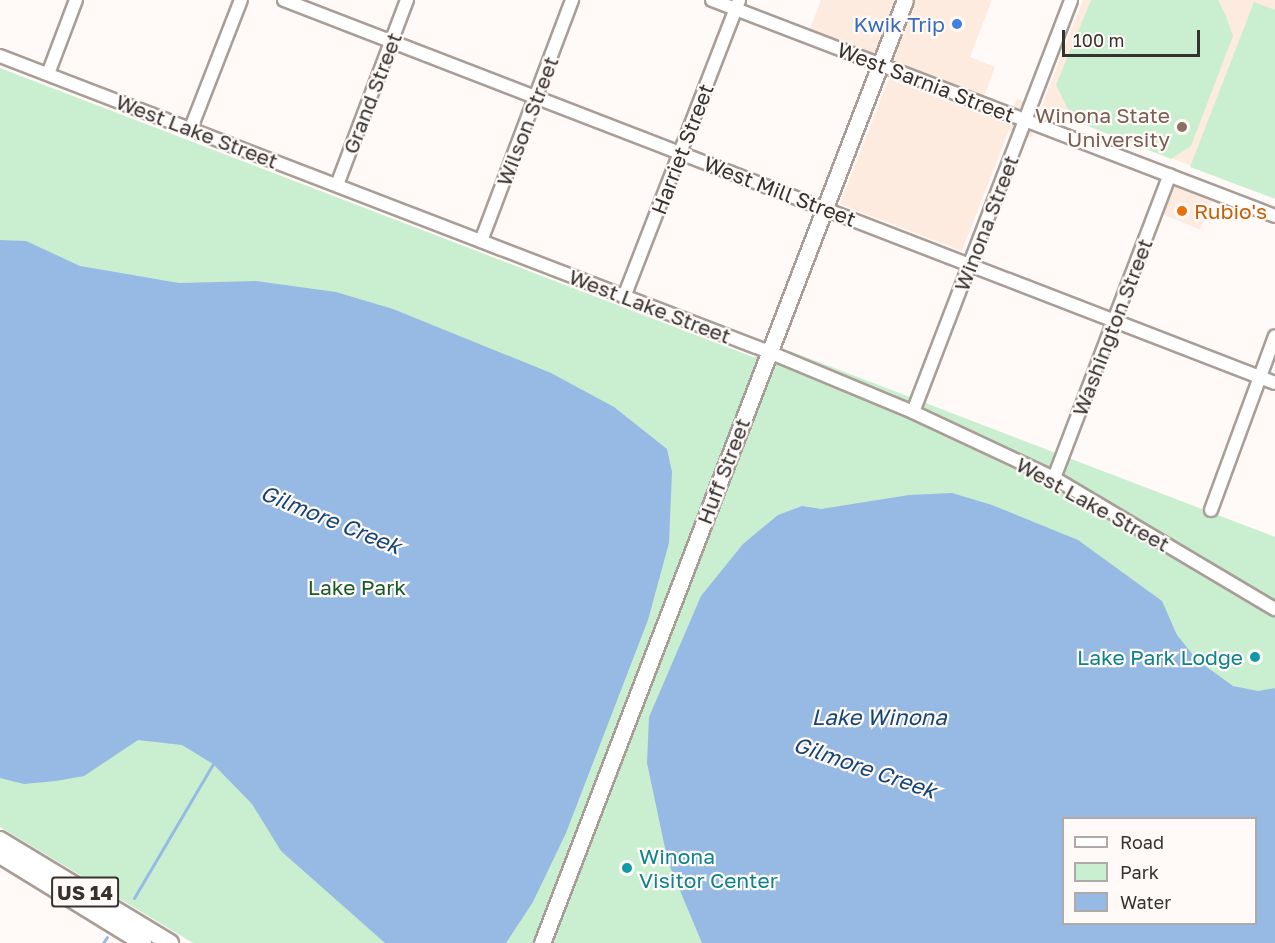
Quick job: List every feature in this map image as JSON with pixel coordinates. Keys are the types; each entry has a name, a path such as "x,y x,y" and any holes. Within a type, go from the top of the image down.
{"highway":[{"name":"US 14","path":"0,840 170,943"},
{"name":"US 14","path":"0,855 143,943"}],"main road":[{"name":"Huff Street","path":"542,943 823,207 905,0"}],"street":[{"path":"48,74 76,0"},
{"path":"191,128 241,0"},
{"name":"West Mill Street","path":"284,0 536,99 971,263 1275,383"},
{"name":"Grand Street","path":"337,185 407,0"},
{"name":"Wilson Street","path":"482,241 572,0"},
{"name":"West Sarnia Street","path":"712,0 737,5 880,65 1275,216"},
{"name":"Winona Street","path":"913,412 1071,0"},
{"name":"Harriet Street","path":"624,297 737,5"},
{"name":"West Lake Street","path":"0,56 769,352 913,412 1054,478 1275,609"},
{"name":"Washington Street","path":"1054,478 1170,175"},
{"path":"1211,510 1275,336"}],"shaded area":[{"path":"821,0 897,0 875,55 810,29"},
{"path":"914,0 992,0 970,57 995,67 983,99 889,63"},
{"name":"Winona State University","path":"1083,0 1275,0 1275,198 1043,109 1031,138 1009,130 962,251 840,204 889,79 1007,124 1017,99 1041,108"},
{"path":"1170,184 1212,201 1200,230 1158,213"}],"green space":[{"path":"1091,0 1218,0 1233,36 1191,146 1171,159 1073,120 1056,85"},
{"path":"1254,2 1275,10 1275,199 1190,167"},
{"name":"Lake Park","path":"0,68 753,357 790,351 1275,537 1275,943 193,943 0,827"}],"water":[{"name":"Gilmore Creek","path":"0,240 26,241 80,266 179,283 256,281 336,292 393,309 551,373 614,407 667,449 672,472 669,543 648,620 566,833 533,902 506,943 385,943 281,851 252,804 213,764 182,745 138,740 84,776 24,784 0,778"},
{"name":"Lake Winona","path":"952,493 992,505 1078,540 1162,601 1177,635 1197,660 1233,686 1258,691 1275,688 1275,943 702,943 668,862 647,763 649,717 701,596 743,544 778,515 802,506 821,509 909,495"}],"waterway":[{"path":"134,898 213,764"},
{"path":"103,943 107,937"}],"place":[{"name":"Kwik Trip","path":"957,24"},
{"name":"Winona State University","path":"1182,127"},
{"name":"Rubio's","path":"1182,211"},
{"name":"Lake Park Lodge","path":"1255,657"},
{"name":"Winona Visitor Center","path":"627,868"}]}
